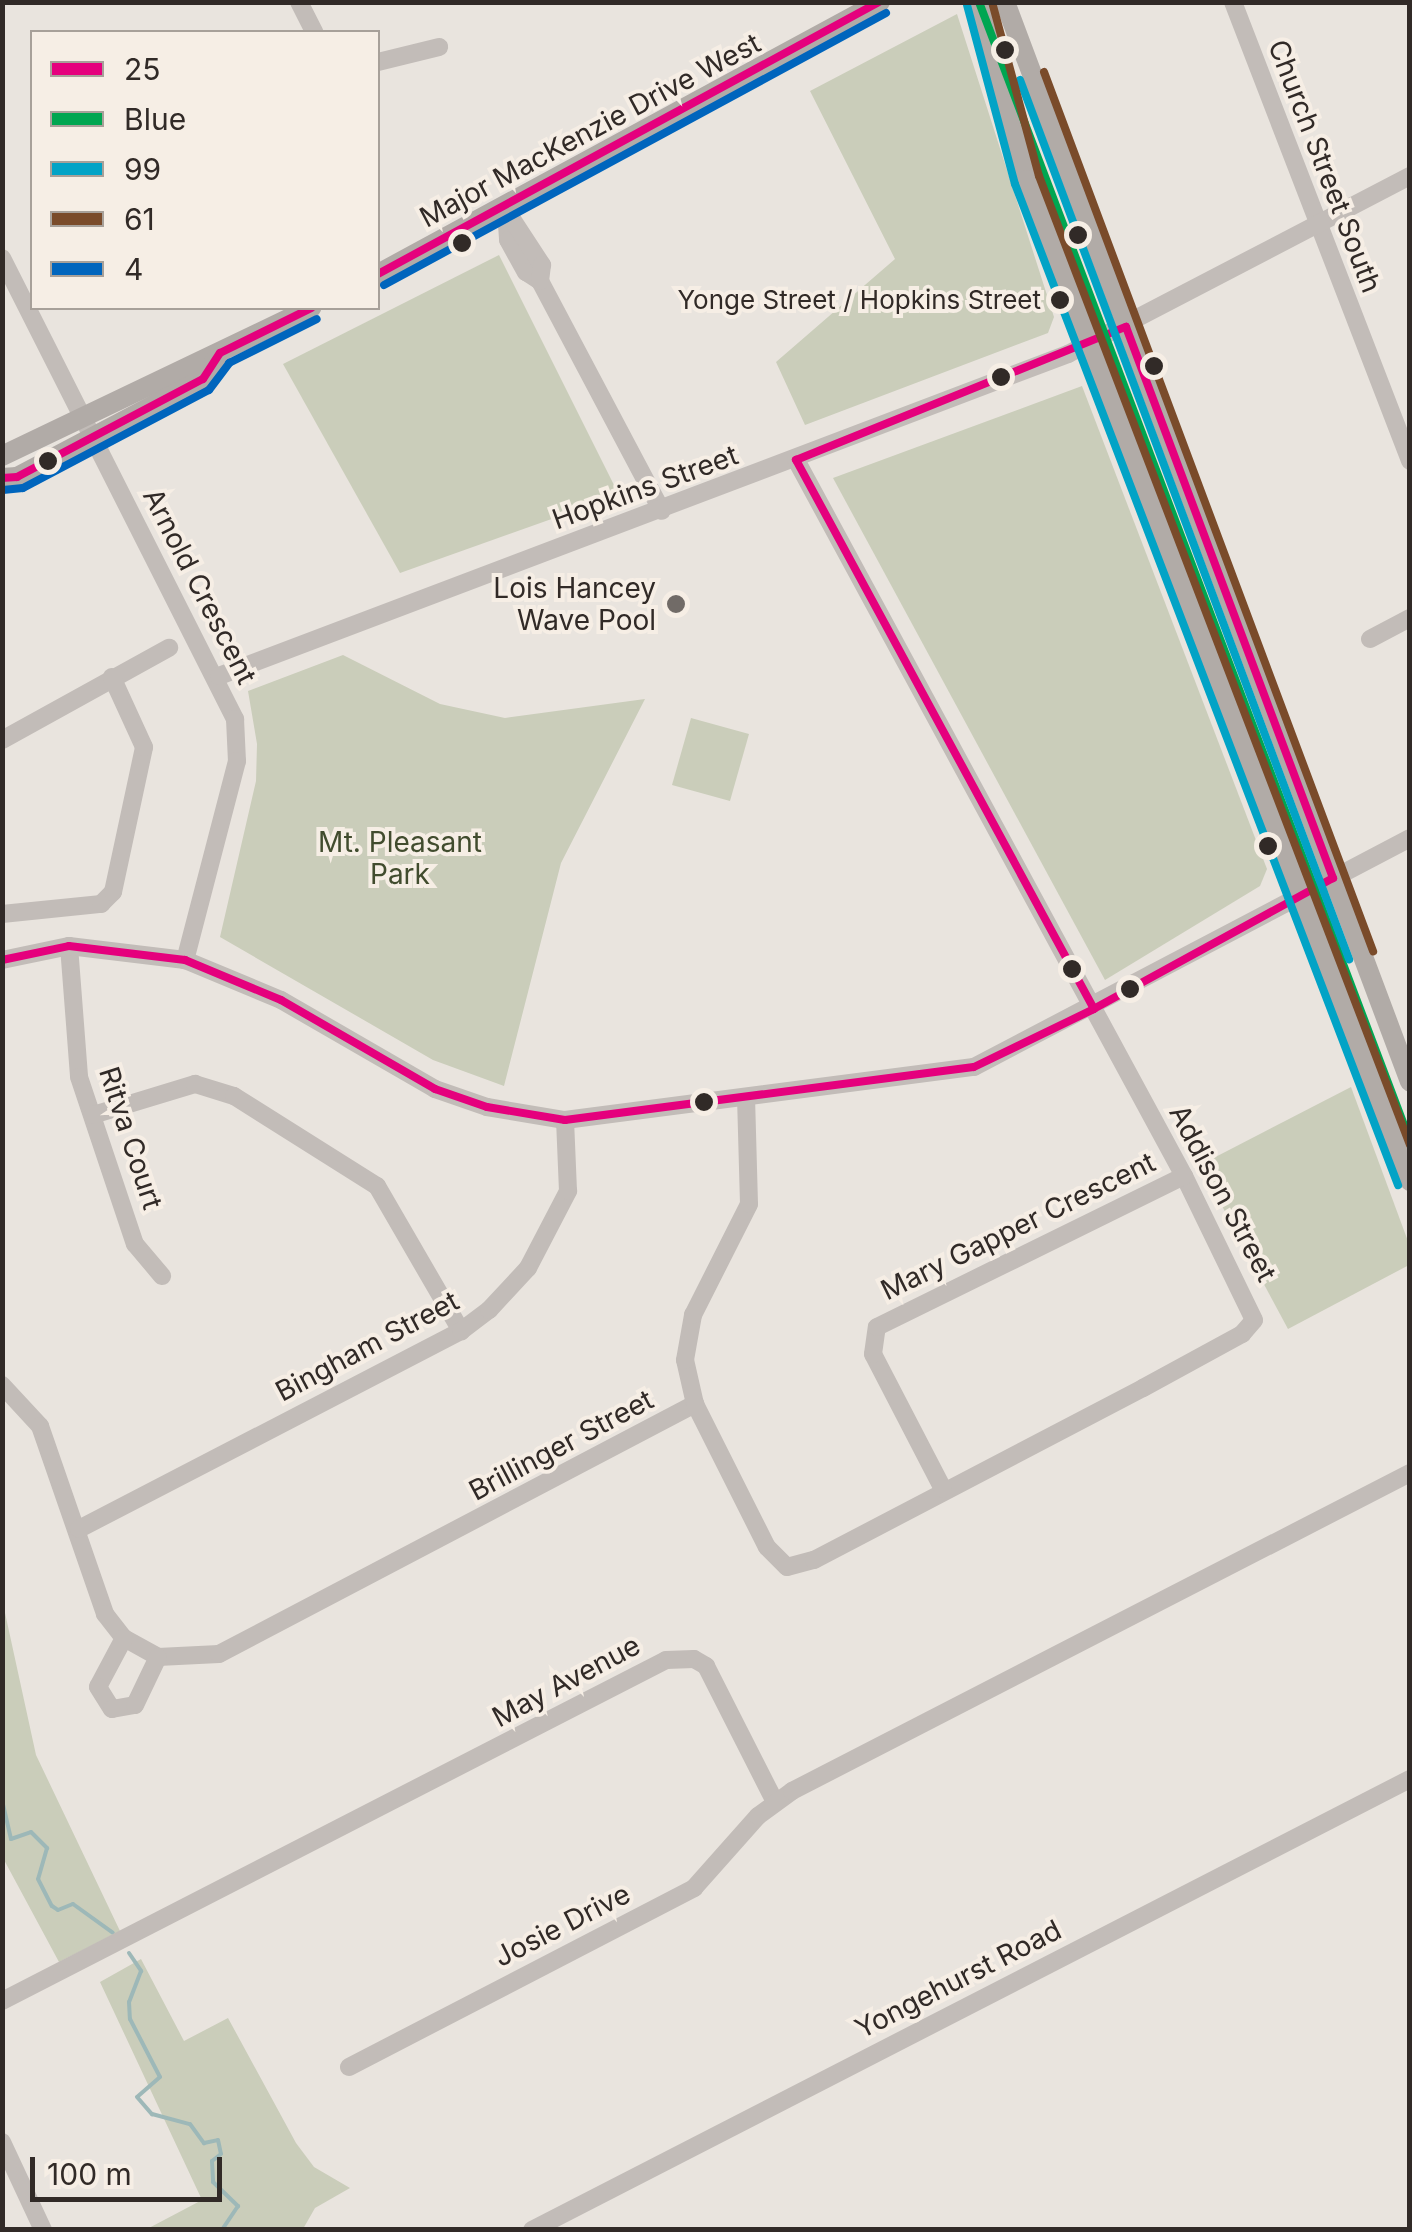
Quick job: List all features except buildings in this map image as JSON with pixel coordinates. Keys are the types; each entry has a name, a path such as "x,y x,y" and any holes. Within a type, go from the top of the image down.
{"main road":[{"name":"Major MacKenzie Drive West","path":"380,273 506,210 880,2"},
{"path":"979,2 1027,180 1410,1180"},
{"path":"1006,2 1410,1082"},
{"path":"2,456 307,310"},
{"path":"2,478 91,438 204,379 220,353"}],"street":[{"path":"299,2 313,30"},
{"name":"Church Street South","path":"1233,2 1410,460"},
{"path":"380,62 439,47"},
{"name":"Hopkins Street","path":"219,676 796,460 1089,344 1410,176"},
{"path":"506,210 542,265 540,280 662,511"},
{"name":"Arnold Crescent","path":"2,258 29,304"},
{"name":"Arnold Crescent","path":"32,310 80,417 219,676 235,718 237,762 184,960"},
{"name":"Addison Street","path":"695,1404 781,1566 814,1560 1249,1329 1254,1312 796,460"},
{"path":"1370,640 1410,618"},
{"path":"2,740 169,648"},
{"path":"3,908 101,904 112,892 144,747 112,677"},
{"path":"2,960 70,946 184,960 281,1000 435,1089 487,1107 565,1120 974,1067 1094,1009 1298,894 1410,838"},
{"name":"Ritva Court","path":"70,946 79,1077 135,1244 162,1276"},
{"path":"93,1115 194,1084 234,1096 378,1186 461,1331"},
{"name":"Brillinger Street","path":"158,1657 219,1654 242,1644 695,1404 685,1360 693,1315 748,1204 746,1097"},
{"name":"Bingham Street","path":"79,1529 461,1331 528,1268 568,1192 565,1120"},
{"name":"Mary Gapper Crescent","path":"943,1489 873,1354 877,1327 1184,1176"},
{"path":"2,1385 40,1426 79,1529 105,1614 124,1638 158,1657 135,1705 112,1709 98,1687 124,1638"},
{"path":"774,1802 1410,1473"},
{"name":"May Avenue","path":"2,2001 666,1660 694,1659 706,1666 774,1802"},
{"name":"Yongehurst Road","path":"532,2230 1410,1779"},
{"name":"Josie Drive","path":"349,2067 694,1888 774,1802"},
{"path":"2,2142 43,2230"}],"green space":[{"path":"957,14 1054,317 1048,333 805,425 776,362 895,259 810,91"},
{"path":"499,255 619,495 400,573 283,364"},
{"path":"1082,386 1267,869 1260,886 1105,980 833,478"},
{"name":"Mt. Pleasant Park","path":"343,655 440,704 505,718 645,699 561,863 504,1086 433,1060 220,937 256,781 257,744 248,691"},
{"path":"691,718 749,734 730,801 672,785"},
{"path":"1351,1087 1409,1244 1409,1265 1288,1329 1200,1165"},
{"path":"2,1599 36,1755 120,1931 59,1962 3,1858"},
{"path":"141,1959 184,2041 228,2018 296,2143 314,2167 350,2188 315,2208 303,2229 147,2229 202,2200 100,1982"}],"waterway":[{"path":"2,1800 11,1839 31,1832 47,1848 38,1879 52,1906 58,1910 73,1904 113,1933"},
{"path":"129,1953 141,1971 129,2002 130,2019 160,2077 137,2097 152,2114 190,2124 204,2143 218,2140 221,2154 212,2161 213,2182 238,2206 222,2230"}],"transit line":[{"name":"25","path":"380,273 879,2"},
{"name":"Blue","path":"979,2 1410,1141"},
{"name":"61","path":"992,2 1039,176 1410,1145"},
{"name":"99","path":"967,5 1015,184 1398,1185"},
{"name":"4","path":"384,285 886,13"},
{"name":"61","path":"1044,72 1373,951"},
{"name":"99","path":"1020,80 1349,959"},
{"name":"25","path":"2,478 17,477 203,379 220,353 307,310"},
{"name":"4","path":"3,490 23,488 209,390 229,363 317,319"},
{"name":"25","path":"1126,327 1333,878 1094,1009 796,460 1126,327"},
{"name":"25","path":"2,960 69,946 185,960 281,1000 435,1089 487,1107 565,1120 974,1067 1094,1009"}],"place":[{"name":"Yonge Street / Hopkins Street","path":"1060,300"},
{"name":"Lois Hancey Wave Pool","path":"676,604"}]}
